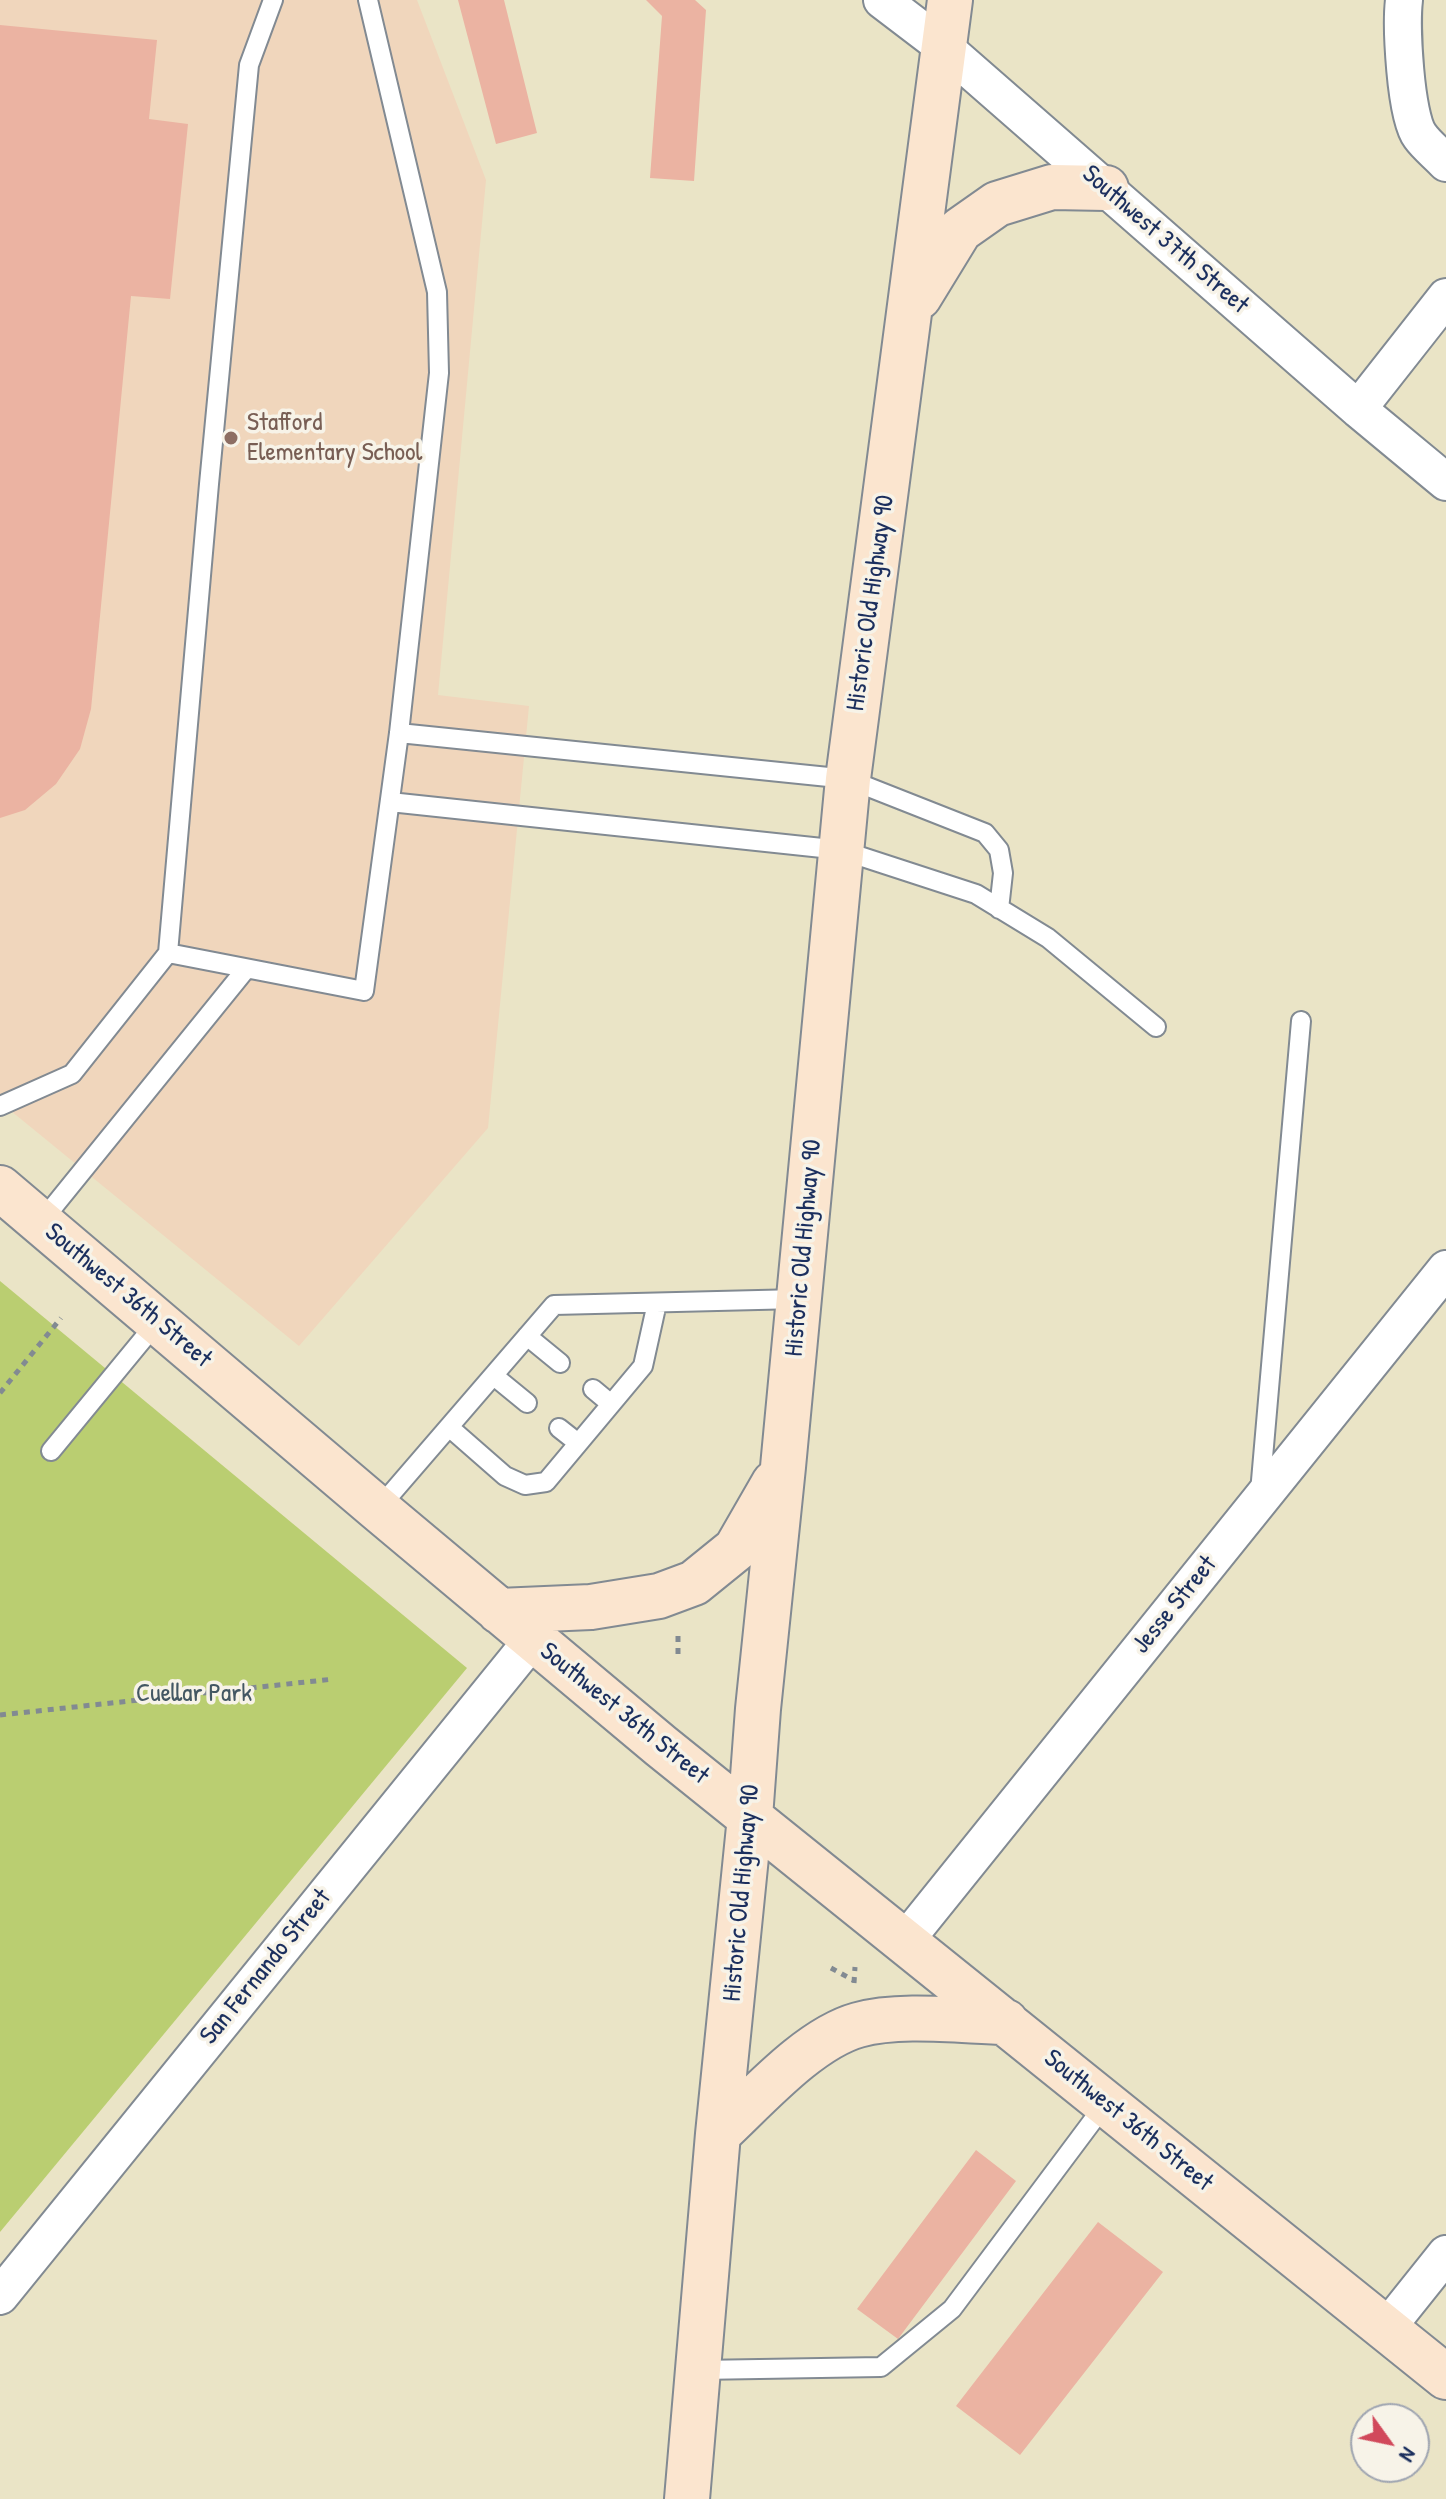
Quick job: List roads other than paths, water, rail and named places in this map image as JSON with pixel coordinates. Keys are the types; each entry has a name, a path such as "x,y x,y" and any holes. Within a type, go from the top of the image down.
{"main road":[{"name":"Historic Old Highway 90","path":"687,2499 718,2134 848,779 950,0"},
{"path":"909,312 960,230 997,204 1052,187 1106,188"},
{"name":"Southwest 36th Street","path":"0,1188 533,1639 1446,2377"},
{"path":"499,1611 591,1607 659,1596 694,1583 736,1549 783,1467"},
{"path":"718,2134 809,2050 856,2025 897,2019 1006,2022"}],"street":[{"name":"Southwest 37th Street","path":"882,0 945,48 1358,409 1446,482"},
{"path":"1404,0 1402,13 1407,87 1418,134 1446,163"},
{"path":"1358,409 1446,297"},
{"name":"Jesse Street","path":"905,1941 1446,1269"},
{"name":"San Fernando Street","path":"0,2296 533,1639"},
{"path":"1386,2329 1446,2254"}],"lane":[{"path":"0,1106 72,1074 168,953 249,65 273,0"},
{"path":"168,953 364,991 399,733 439,373 437,292 368,0"},
{"path":"399,733 848,779 985,833 999,850 1003,873 999,909"},
{"path":"390,802 841,850 976,894 1048,938 1156,1027"},
{"path":"41,1222 246,969"},
{"path":"1260,1500 1301,1021"},
{"path":"378,1509 554,1305 799,1299"},
{"path":"449,1427 505,1476 525,1485 546,1482 643,1366 657,1303"},
{"path":"51,1451 158,1321"},
{"path":"527,1336 560,1363"},
{"path":"494,1376 527,1403"},
{"path":"593,1389 611,1404"},
{"path":"559,1428 578,1443"},
{"path":"699,2370 881,2367 952,2309 1106,2103"}],"place":[{"name":"Stafford Elementary School","path":"231,438"}],"park label":[{"name":"Cuellar Park","path":"194,1694"}]}
